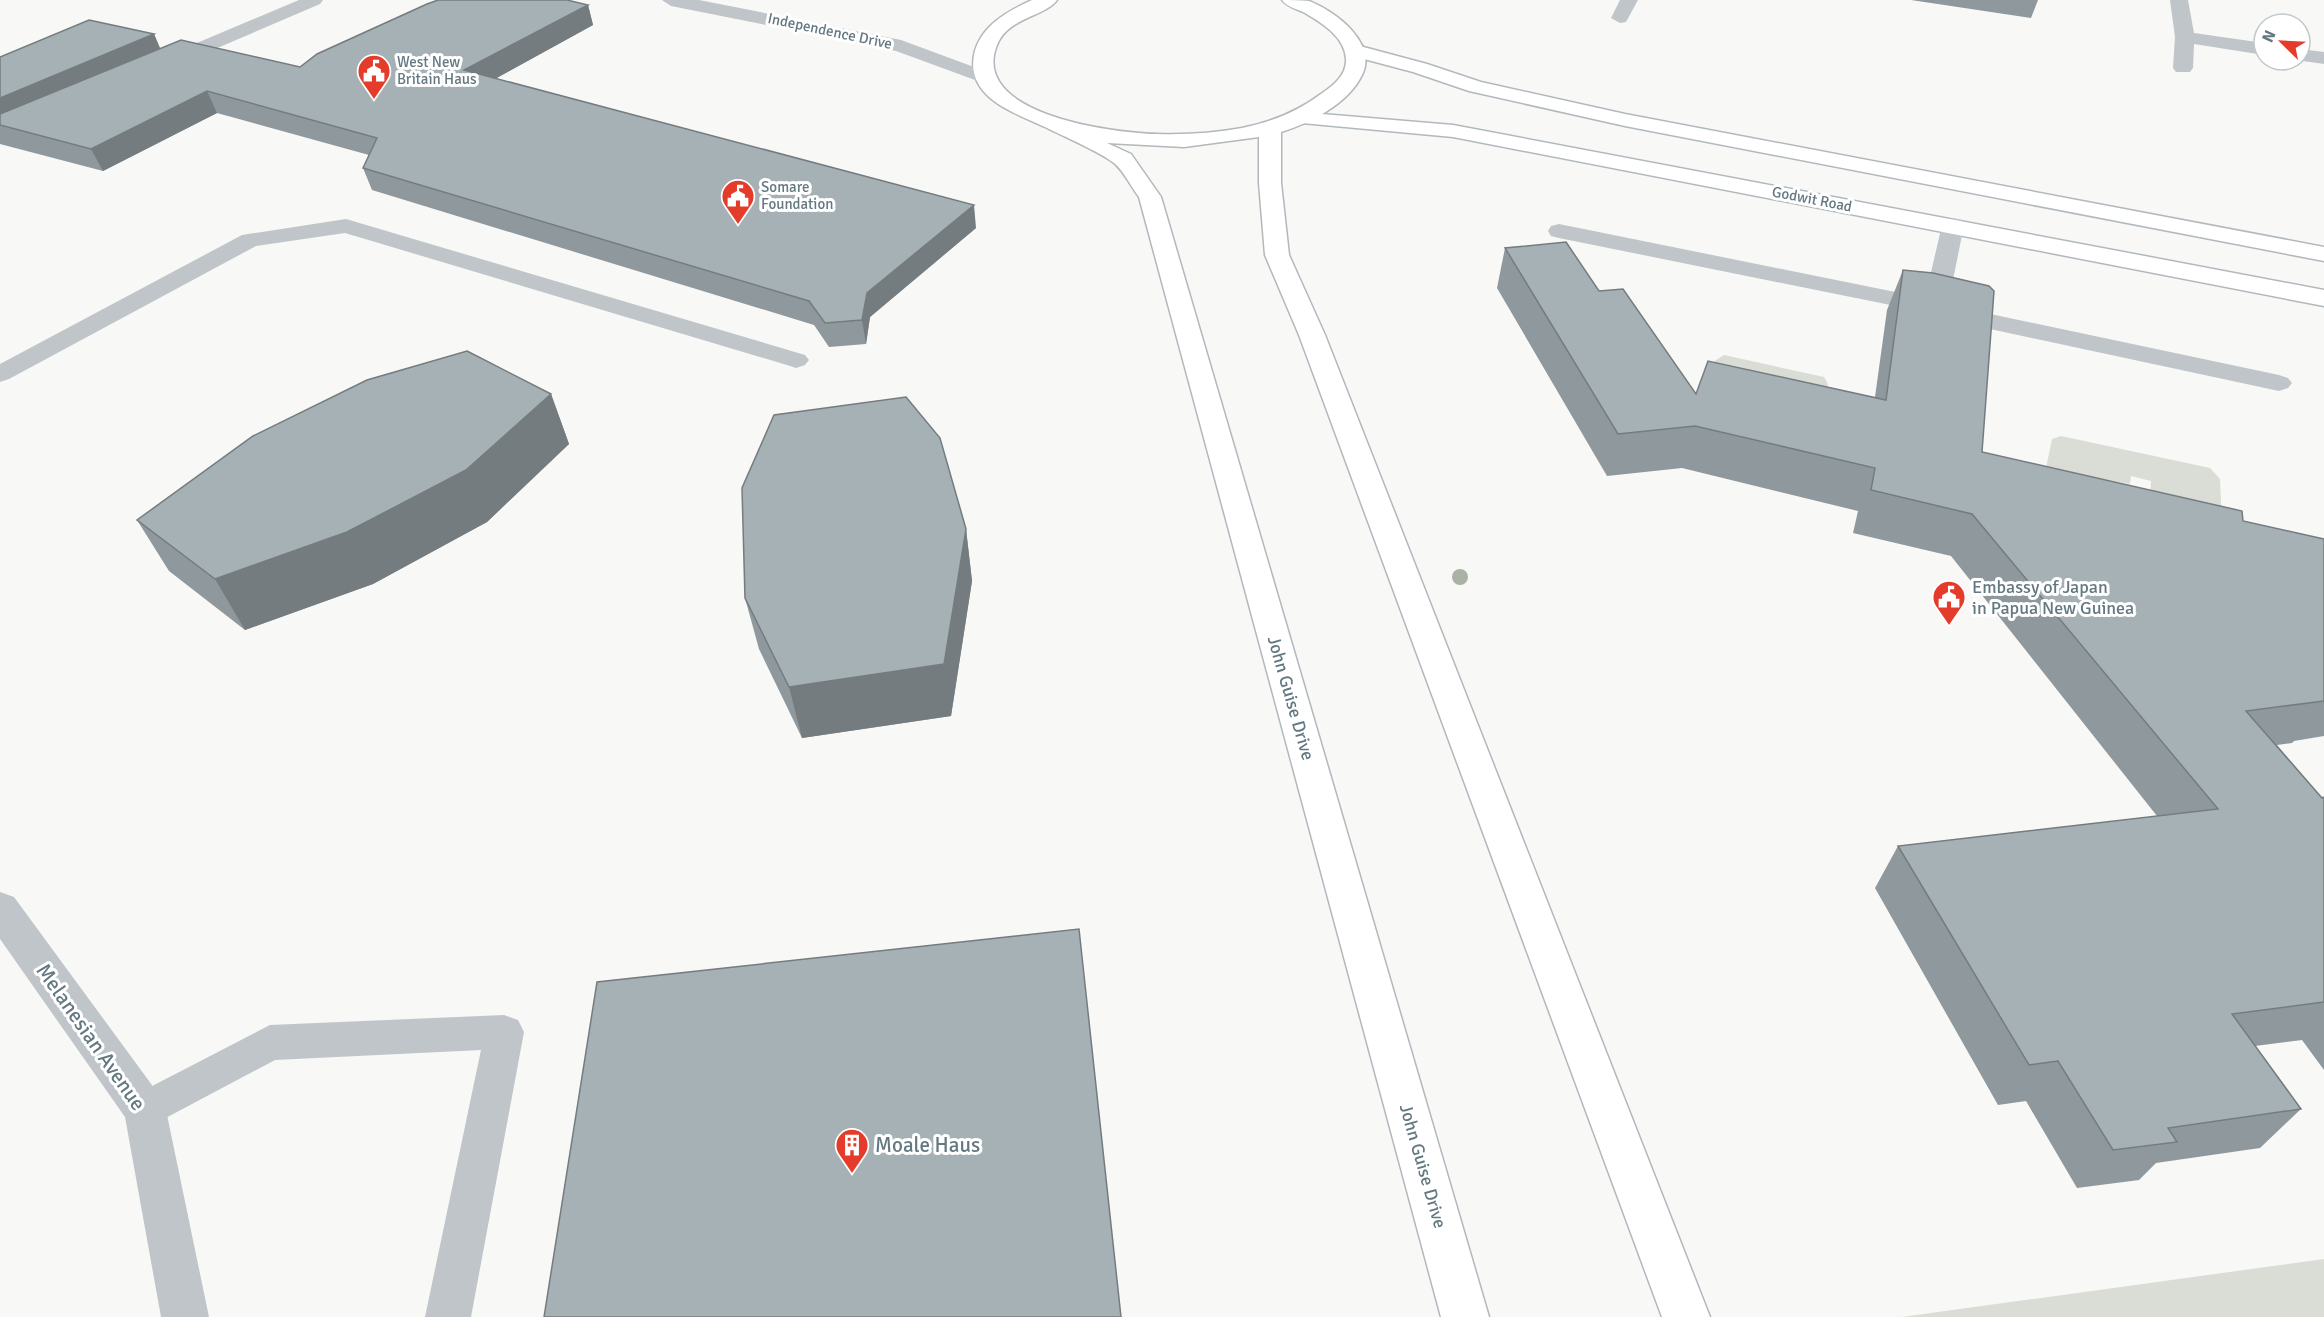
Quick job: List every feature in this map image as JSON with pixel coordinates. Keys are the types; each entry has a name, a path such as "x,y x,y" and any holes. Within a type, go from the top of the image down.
{"main road":[{"path":"1048,0 1017,13 993,33 982,54 986,78 1010,103 1056,125 1106,136 1162,141 1218,138 1284,123 1341,93 1355,72 1356,51 1347,35 1331,20 1291,0"},
{"path":"1356,51 1420,68 1476,87 1625,120 2324,254"},
{"path":"1284,123 1270,183 1277,255 1317,346 1686,1317"},
{"name":"Godwit Road","path":"1284,123 1453,131 1953,225 2324,298"},
{"name":"John Guise Drive","path":"1056,125 1123,159 1150,197 1465,1317"}],"street":[{"name":"Independence Drive","path":"671,0 901,46 986,78"},
{"path":"2179,0 2185,37 2183,68"},
{"path":"2185,37 2252,47"},
{"name":"Melanesian Avenue","path":"0,908 145,1110 185,1317"}],"lane":[{"path":"152,69 314,0"},
{"path":"1620,18 1629,0"},
{"path":"1935,307 1953,225"},
{"path":"0,374 250,240 346,226 796,360"},
{"path":"1559,231 1935,307 2001,325 2279,383"},
{"path":"145,1110 270,1043 504,1032 448,1317"}],"shaded area":[{"path":"1724,355 1824,377 1828,384 1825,399 1710,364"},
{"path":"2061,436 2210,468 2220,479 2222,526 2150,508 2151,481 2131,476 2130,484 2046,468 2052,439"},
{"path":"2324,1259 2324,1317 1902,1317"}],"building":[{"path":"438,0 567,0 588,5 464,70 974,205 867,293 862,320 825,323 809,301 363,168 377,138 207,91 91,149 0,125 0,114 181,40 300,67 317,54"},
{"path":"89,20 154,34 0,98 0,57"},
{"path":"1566,242 1599,291 1623,289 1696,394 1708,361 1886,400 1903,270 1933,273 1989,286 1994,291 1982,452 2242,511 2243,521 2324,539 2324,701 2246,711 2322,798 2324,797 2324,1002 2232,1014 2301,1109 2168,1128 2177,1142 2113,1150 2058,1061 2029,1065 1898,846 2218,809 1972,514 1871,490 1875,468 1695,426 1618,434 1505,248"},
{"path":"467,351 551,394 466,470 347,532 215,579 137,520 253,436 367,380"},
{"path":"906,397 940,438 966,529 944,664 789,687 745,598 742,488 774,415"},
{"name":"Moale Haus","path":"1079,929 1121,1317 544,1317 597,982"}],"place":[{"name":"West New Britain Haus","path":"374,100"},
{"name":"Somare Foundation","path":"738,225"},
{"name":"Embassy of Japan in Papua New Guinea","path":"1949,626"},
{"name":"Moale Haus","path":"852,1174"}]}
